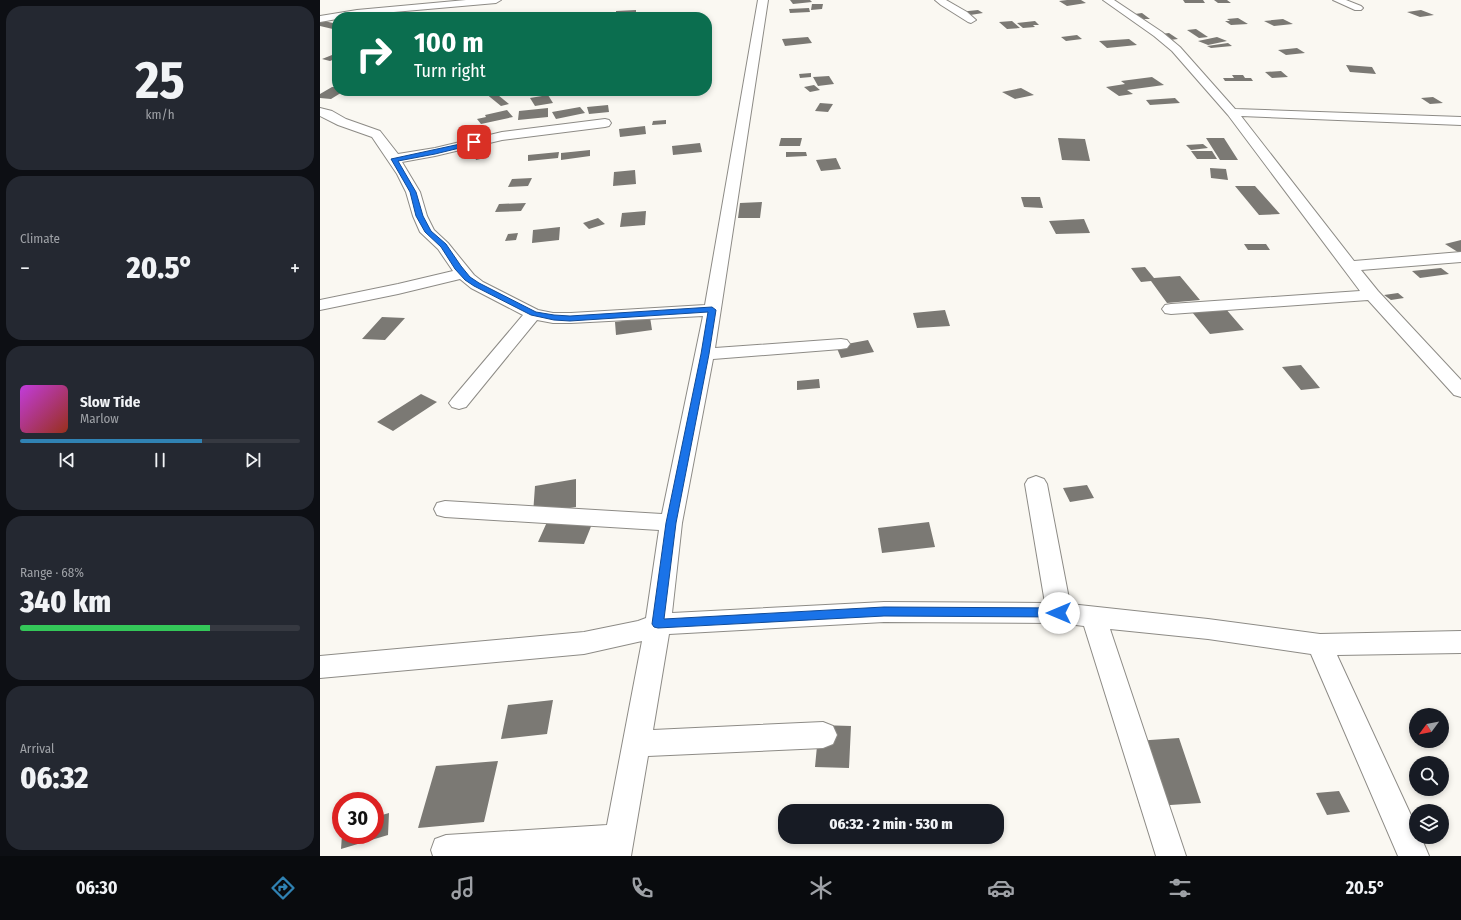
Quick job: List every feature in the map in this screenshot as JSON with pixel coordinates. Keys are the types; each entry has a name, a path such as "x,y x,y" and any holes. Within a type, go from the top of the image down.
{"street":[{"path":"369,12 496,0"},
{"path":"446,850 617,847 658,624 671,523 705,354 763,0"},
{"path":"940,0 950,8 964,14 971,20"},
{"path":"1108,0 1158,34 1176,49 1232,112 1372,295 1461,391"},
{"path":"1338,0 1358,8"},
{"path":"322,17 332,16"},
{"path":"320,112 328,114 342,122 376,134 382,140 413,192 420,216 428,232 443,246 463,273 477,285 533,314 554,318 570,318 712,310"},
{"path":"1232,112 1461,121"},
{"path":"394,159 435,152 502,136 605,123"},
{"path":"1351,266 1461,257"},
{"path":"320,305 398,289 463,273"},
{"path":"1171,309 1372,295"},
{"path":"459,403 533,314"},
{"path":"705,354 841,344"},
{"path":"1036,484 1059,613"},
{"path":"445,509 671,523"},
{"path":"320,666 584,643 641,630 658,624 884,612 1059,613 1208,629 1320,645 1461,642"},
{"path":"1094,617 1171,856"},
{"path":"1320,645 1414,856"},
{"path":"637,744 823,734"}],"building":[{"path":"790,0 810,0 812,2 793,4"},
{"path":"1081,0 1086,3 1067,6 1059,1"},
{"path":"1183,0 1203,0 1205,3 1185,3"},
{"path":"1214,0 1227,0 1231,3 1218,3"},
{"path":"812,4 823,4 822,9 811,10"},
{"path":"809,8 810,12 790,13 789,9"},
{"path":"636,10 636,12 616,12"},
{"path":"978,10 983,13 964,16 959,12"},
{"path":"1421,10 1434,15 1420,17 1407,12"},
{"path":"1142,13 1150,19 1143,19 1135,14"},
{"path":"1238,18 1248,24 1231,25 1225,21 1230,21 1227,19"},
{"path":"1283,19 1293,24 1274,26 1264,21"},
{"path":"320,20 332,23 332,29 320,26"},
{"path":"1012,21 1020,28 1007,29 999,22"},
{"path":"1035,21 1039,25 1033,25 1035,27 1023,28 1017,23"},
{"path":"1196,29 1208,37 1199,38 1187,30"},
{"path":"1169,33 1178,39 1170,40 1161,34"},
{"path":"1077,35 1082,39 1066,41 1061,37"},
{"path":"808,37 812,43 785,46 782,39"},
{"path":"1217,37 1227,41 1208,45 1198,41"},
{"path":"1129,39 1137,45 1107,48 1099,41"},
{"path":"1228,43 1232,46 1211,48 1207,46"},
{"path":"1297,48 1305,53 1286,55 1278,50"},
{"path":"332,55 332,60 330,61 322,59"},
{"path":"1346,65 1372,67 1376,74 1350,72"},
{"path":"1281,71 1288,77 1272,78 1265,72"},
{"path":"811,73 811,77 800,78 799,74"},
{"path":"1232,75 1243,75 1245,78 1251,78 1253,81 1225,81 1223,78 1234,78"},
{"path":"829,76 834,84 818,86 813,77"},
{"path":"1152,77 1164,85 1127,90 1133,94 1119,96 1106,87 1125,84 1121,81"},
{"path":"814,85 820,90 810,92 804,87"},
{"path":"332,87 332,96 336,96 331,99 320,98 320,94"},
{"path":"1021,88 1034,95 1015,99 1002,92"},
{"path":"489,96 499,96 509,104 501,106"},
{"path":"549,96 553,103 535,106 530,98"},
{"path":"1433,97 1443,103 1430,104 1421,98"},
{"path":"1175,98 1180,103 1150,105 1146,100"},
{"path":"820,103 833,104 828,112 815,111"},
{"path":"608,105 609,112 589,114 587,107"},
{"path":"580,107 585,113 556,119 552,112"},
{"path":"548,108 548,117 518,120 519,111"},
{"path":"507,110 513,117 481,124 477,119 486,117 485,115"},
{"path":"666,120 666,124 652,125 653,121"},
{"path":"645,126 646,134 620,137 619,129"},
{"path":"781,138 802,138 800,146 779,146"},
{"path":"1058,138 1085,139 1090,161 1062,160"},
{"path":"1206,138 1224,138 1238,160 1220,160"},
{"path":"484,142 489,157 476,160 471,144"},
{"path":"700,143 702,152 673,155 672,146"},
{"path":"1203,144 1208,148 1191,150 1186,145"},
{"path":"590,150 590,156 561,160 561,153"},
{"path":"1191,151 1212,151 1217,159 1197,159"},
{"path":"559,152 558,158 528,161 528,155"},
{"path":"786,152 806,152 807,156 786,157"},
{"path":"836,158 841,169 821,171 816,160"},
{"path":"1210,168 1226,169 1228,180 1211,178"},
{"path":"635,170 636,184 613,186 614,172"},
{"path":"532,178 528,186 508,187 512,179"},
{"path":"1235,186 1255,186 1280,214 1259,215"},
{"path":"1021,197 1040,197 1043,208 1024,207"},
{"path":"762,202 760,218 738,218 740,203"},
{"path":"526,203 521,211 495,212 499,204"},
{"path":"646,211 645,225 620,227 622,213"},
{"path":"598,218 605,224 589,229 583,223"},
{"path":"1084,219 1090,233 1056,234 1049,221"},
{"path":"560,227 559,240 532,243 533,230"},
{"path":"518,233 516,240 505,241 508,234"},
{"path":"1461,240 1461,254 1445,244"},
{"path":"1244,244 1266,244 1270,250 1248,250"},
{"path":"1145,267 1154,278 1180,276 1200,300 1167,303 1151,281 1141,282 1131,268"},
{"path":"1441,268 1449,274 1420,278 1412,271"},
{"path":"1398,293 1404,298 1391,300 1384,295"},
{"path":"1225,308 1244,330 1210,334 1192,312"},
{"path":"945,310 950,326 917,328 913,313"},
{"path":"382,317 405,318 385,340 362,339"},
{"path":"650,317 652,330 616,335 615,322"},
{"path":"868,340 874,352 841,358 836,346"},
{"path":"1301,365 1320,388 1301,390 1282,367"},
{"path":"819,379 820,388 797,390 797,381"},
{"path":"421,394 437,402 393,431 377,422"},
{"path":"576,479 576,507 533,514 535,486"},
{"path":"1087,485 1094,498 1070,502 1063,488"},
{"path":"547,522 592,524 584,544 538,542"},
{"path":"929,522 935,547 882,553 878,528"},
{"path":"553,700 547,734 501,739 508,705"},
{"path":"819,725 851,726 849,768 815,767"},
{"path":"1179,738 1201,803 1140,807 1121,742"},
{"path":"498,761 484,822 418,828 436,766"},
{"path":"1339,791 1350,812 1327,815 1316,793"},
{"path":"389,813 388,835 384,836 384,814"},
{"path":"341,844 358,844 341,849"}],"route":[{"path":"474,142 435,152 394,159 413,192 420,216 428,232 443,246 468,278 477,285 533,314 554,318 712,310 705,354 671,523 658,624 884,612 1059,613"}]}
